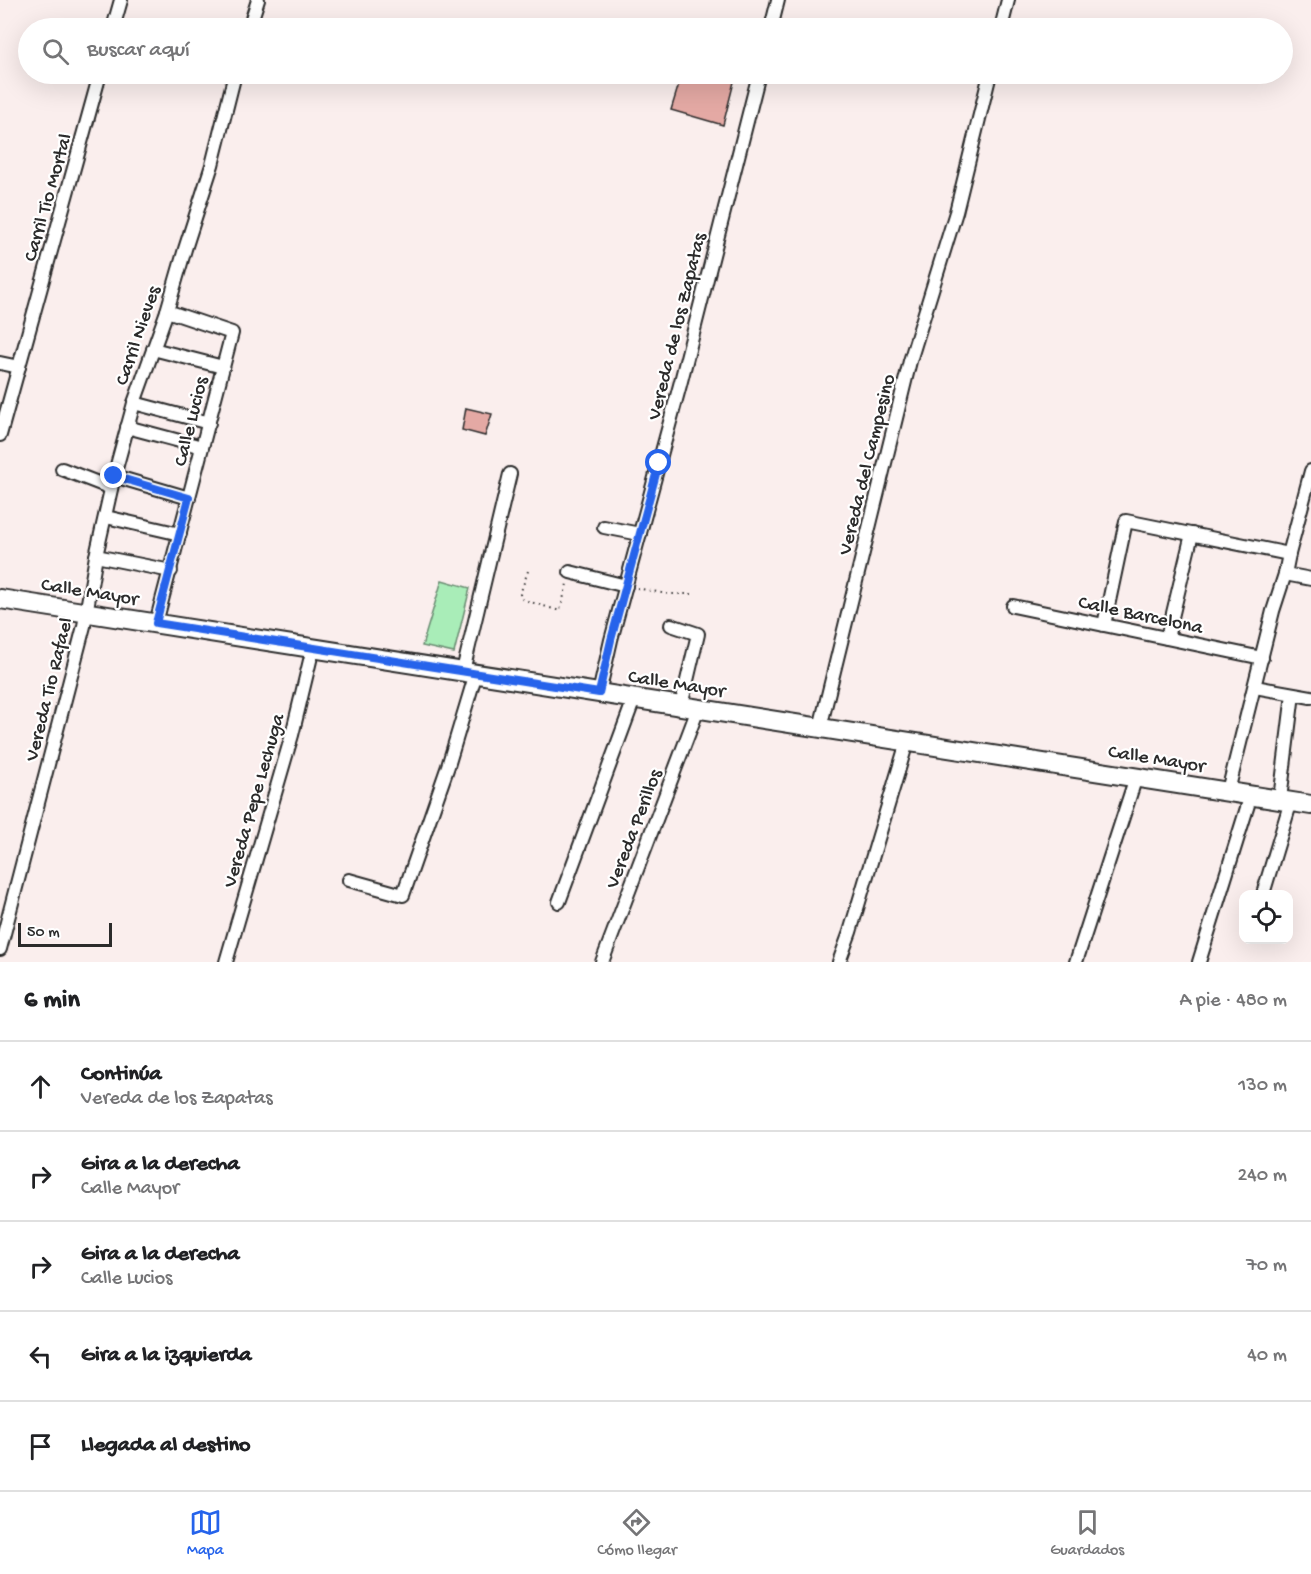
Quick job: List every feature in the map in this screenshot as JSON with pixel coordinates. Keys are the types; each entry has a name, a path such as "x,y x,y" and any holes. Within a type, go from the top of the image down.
{"main road":[{"name":"Calle Mayor","path":"0,599 1311,805"}],"street":[{"path":"116,18 121,0"},
{"path":"252,18 258,0"},
{"path":"774,18 778,0"},
{"path":"1004,18 1008,0"},
{"name":"Carril Tio Mortal","path":"0,435 4,406 19,367 97,84"},
{"name":"Carril Nieves","path":"86,613 112,482 127,427 167,311 212,165 232,84"},
{"name":"Vereda de los Zapatas","path":"599,693 756,84"},
{"name":"Vereda del Campesino","path":"820,728 910,361 956,212 988,84"},
{"name":"Calle Lucios","path":"156,623 232,333 167,311"},
{"path":"153,349 223,367"},
{"path":"0,363 19,367"},
{"path":"134,403 209,423"},
{"path":"127,427 202,447"},
{"path":"62,469 189,498"},
{"path":"1228,791 1311,471"},
{"path":"349,880 403,895 448,766 510,474"},
{"path":"106,517 180,534"},
{"path":"1104,625 1126,521 1289,554"},
{"path":"604,527 640,534"},
{"path":"1167,638 1192,534"},
{"path":"96,556 171,571"},
{"path":"570,572 626,586"},
{"path":"1285,574 1311,579"},
{"name":"Calle Barcelona","path":"1013,606 1262,658"},
{"name":"Vereda Tio Rafael","path":"0,949 86,613"},
{"name":"Vereda Perillos","path":"602,962 690,707 698,634 671,625"},
{"name":"Vereda Pepe Lechuga","path":"226,962 292,735 313,648"},
{"path":"1255,687 1311,697"},
{"path":"1264,890 1285,800 1293,694"},
{"path":"559,902 634,699"},
{"path":"839,962 908,742"},
{"path":"1076,962 1136,777"},
{"path":"1199,962 1251,795"}],"path":[{"path":"528,571 520,594 521,599 560,611 570,572"},
{"path":"626,586 667,594 694,594"}],"green space":[{"path":"442,580 470,588 454,653 422,646"}],"building":[{"path":"679,84 733,84 723,125 671,110"},
{"path":"466,408 492,414 485,436 462,430"}],"route":[{"path":"114,476 189,498 156,623 599,693 659,463"}]}
